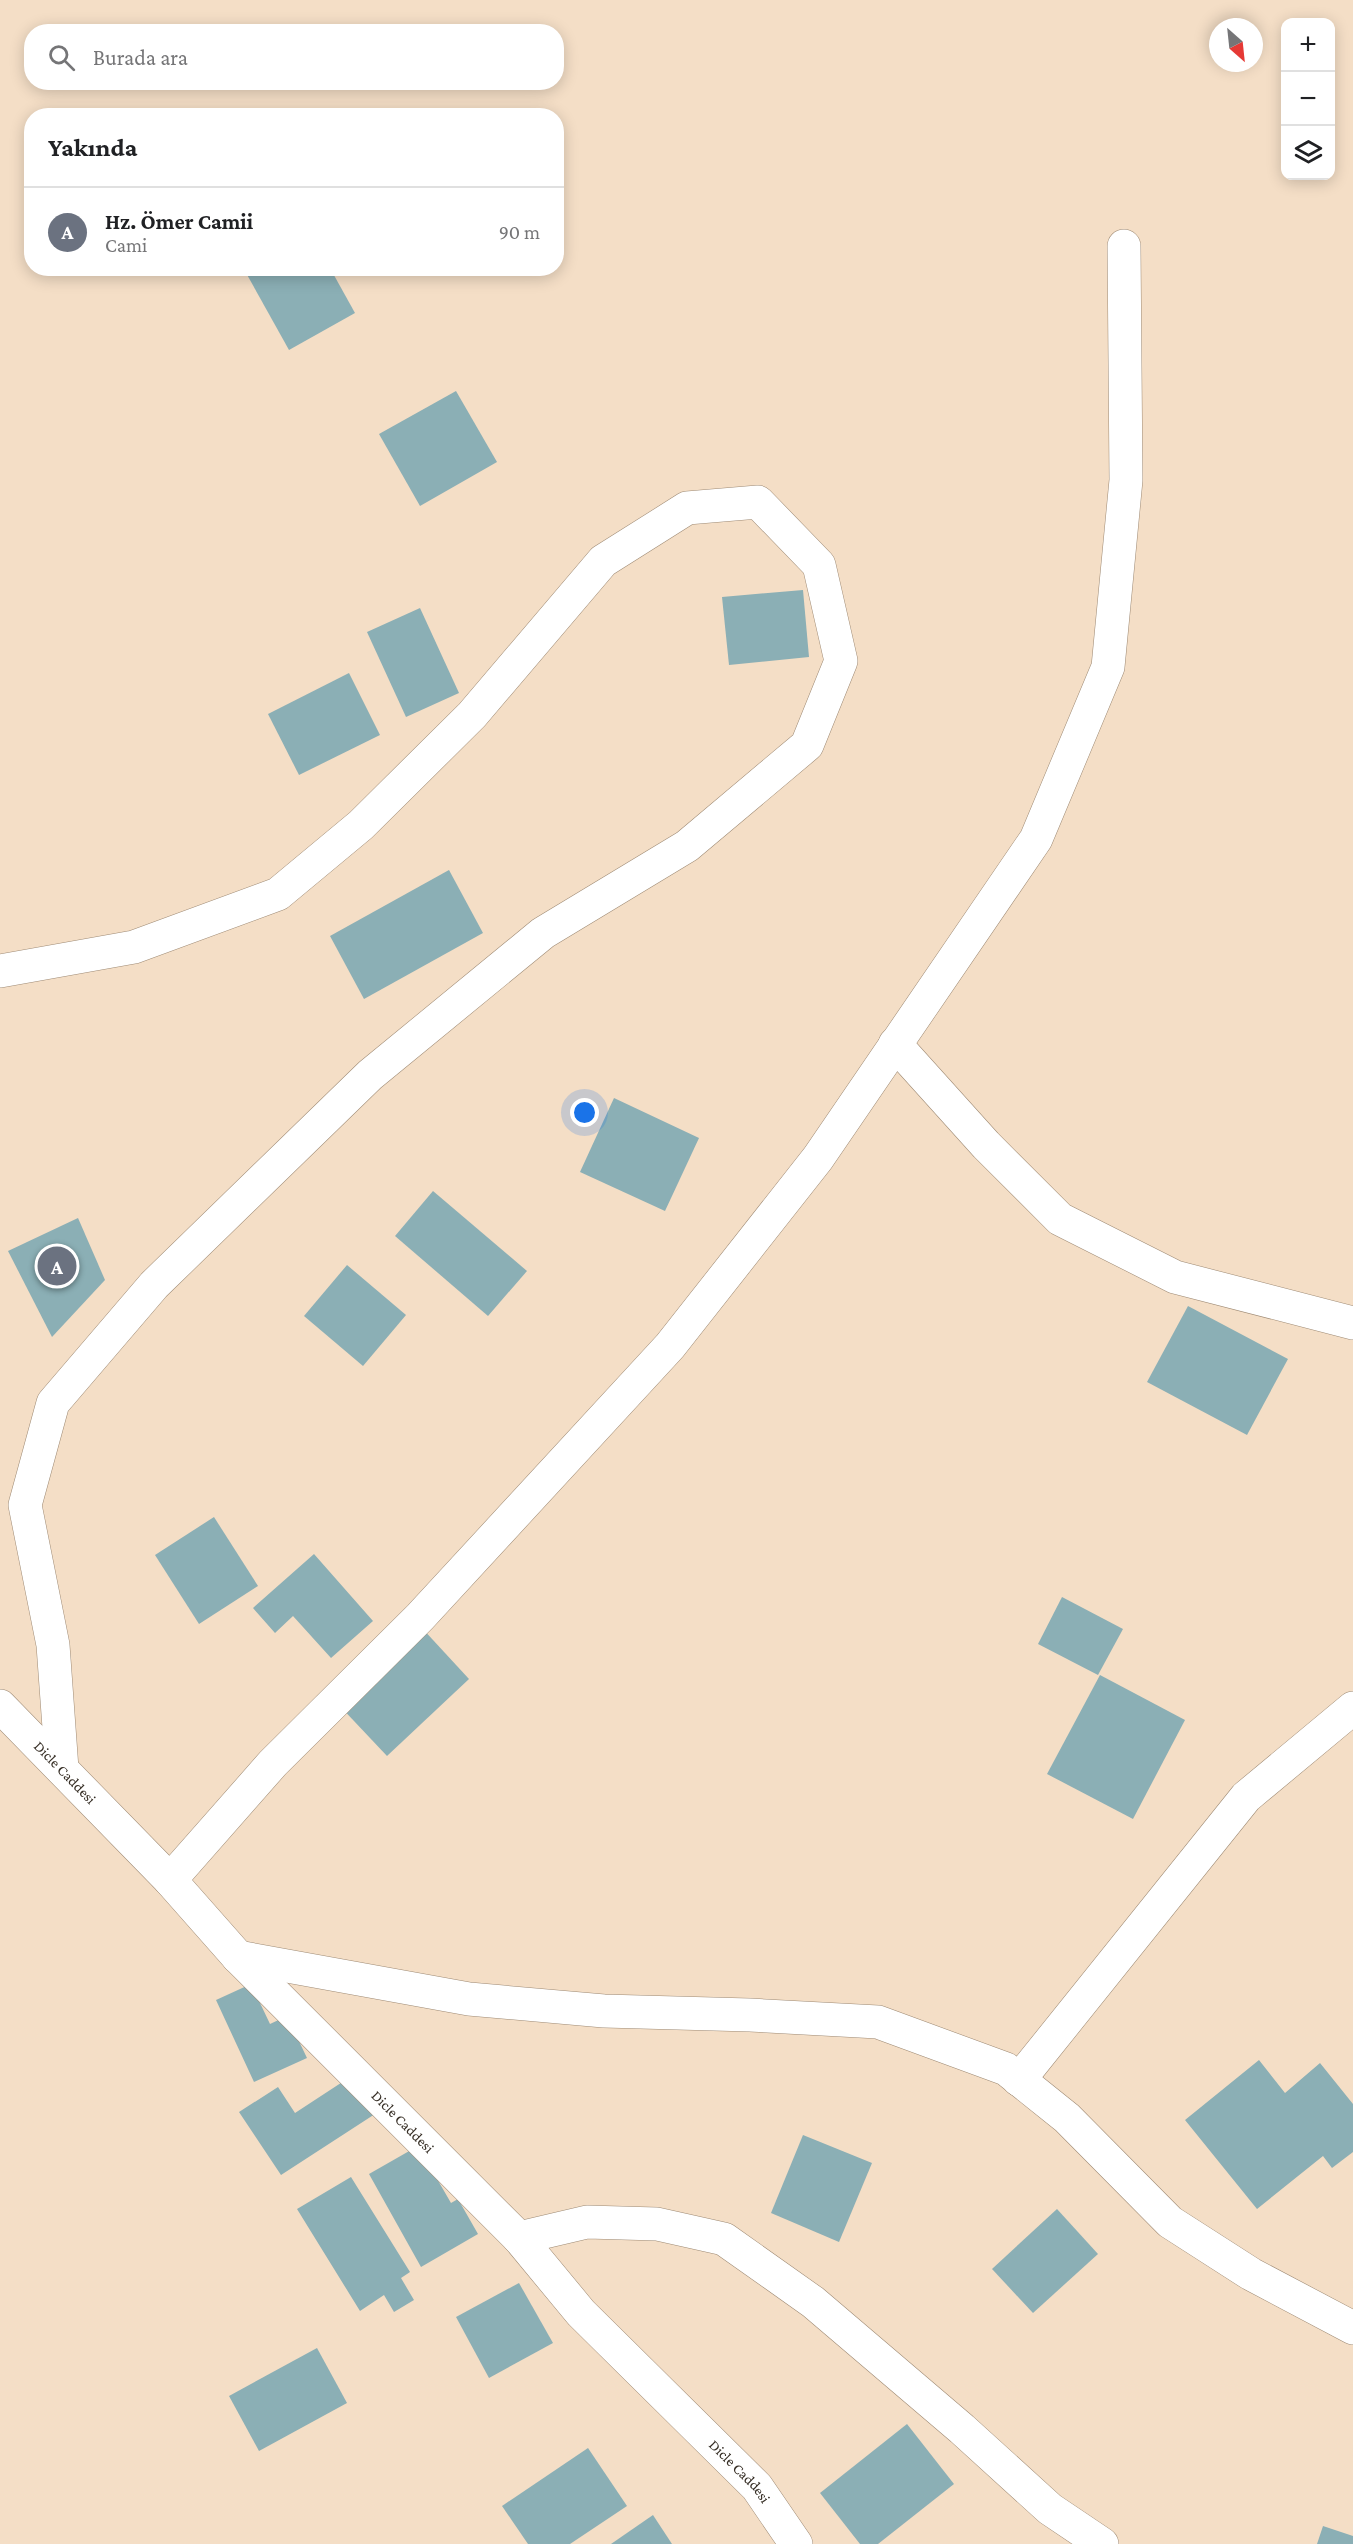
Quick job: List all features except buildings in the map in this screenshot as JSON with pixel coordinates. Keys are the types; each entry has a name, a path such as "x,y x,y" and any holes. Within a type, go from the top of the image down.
{"street":[{"path":"170,1880 273,1763 420,1617 670,1346 818,1158 1036,839 1108,667 1126,480 1124,246"},
{"path":"0,971 134,947 278,894 361,825 472,714 603,561 687,508 758,502 819,565 841,660 807,745 687,846 543,933 370,1075 154,1285 53,1403 25,1505 52,1645 62,1769"},
{"path":"895,1044 986,1145 1060,1219 1175,1277 1353,1323"},
{"name":"Dicle Caddesi","path":"0,1706 170,1880 238,1957 519,2238 580,2313 757,2487 796,2544"},
{"path":"1019,2080 1246,1797 1353,1708"},
{"path":"238,1957 469,1999 604,2011 750,2015 878,2022 1006,2069 1067,2118 1170,2222 1251,2274 1353,2328"},
{"path":"519,2238 587,2222 657,2224 724,2239 813,2302 962,2429 1050,2509 1102,2544"}],"place":[{"name":"Hz. Ömer Camii","path":"57,1266"}]}
